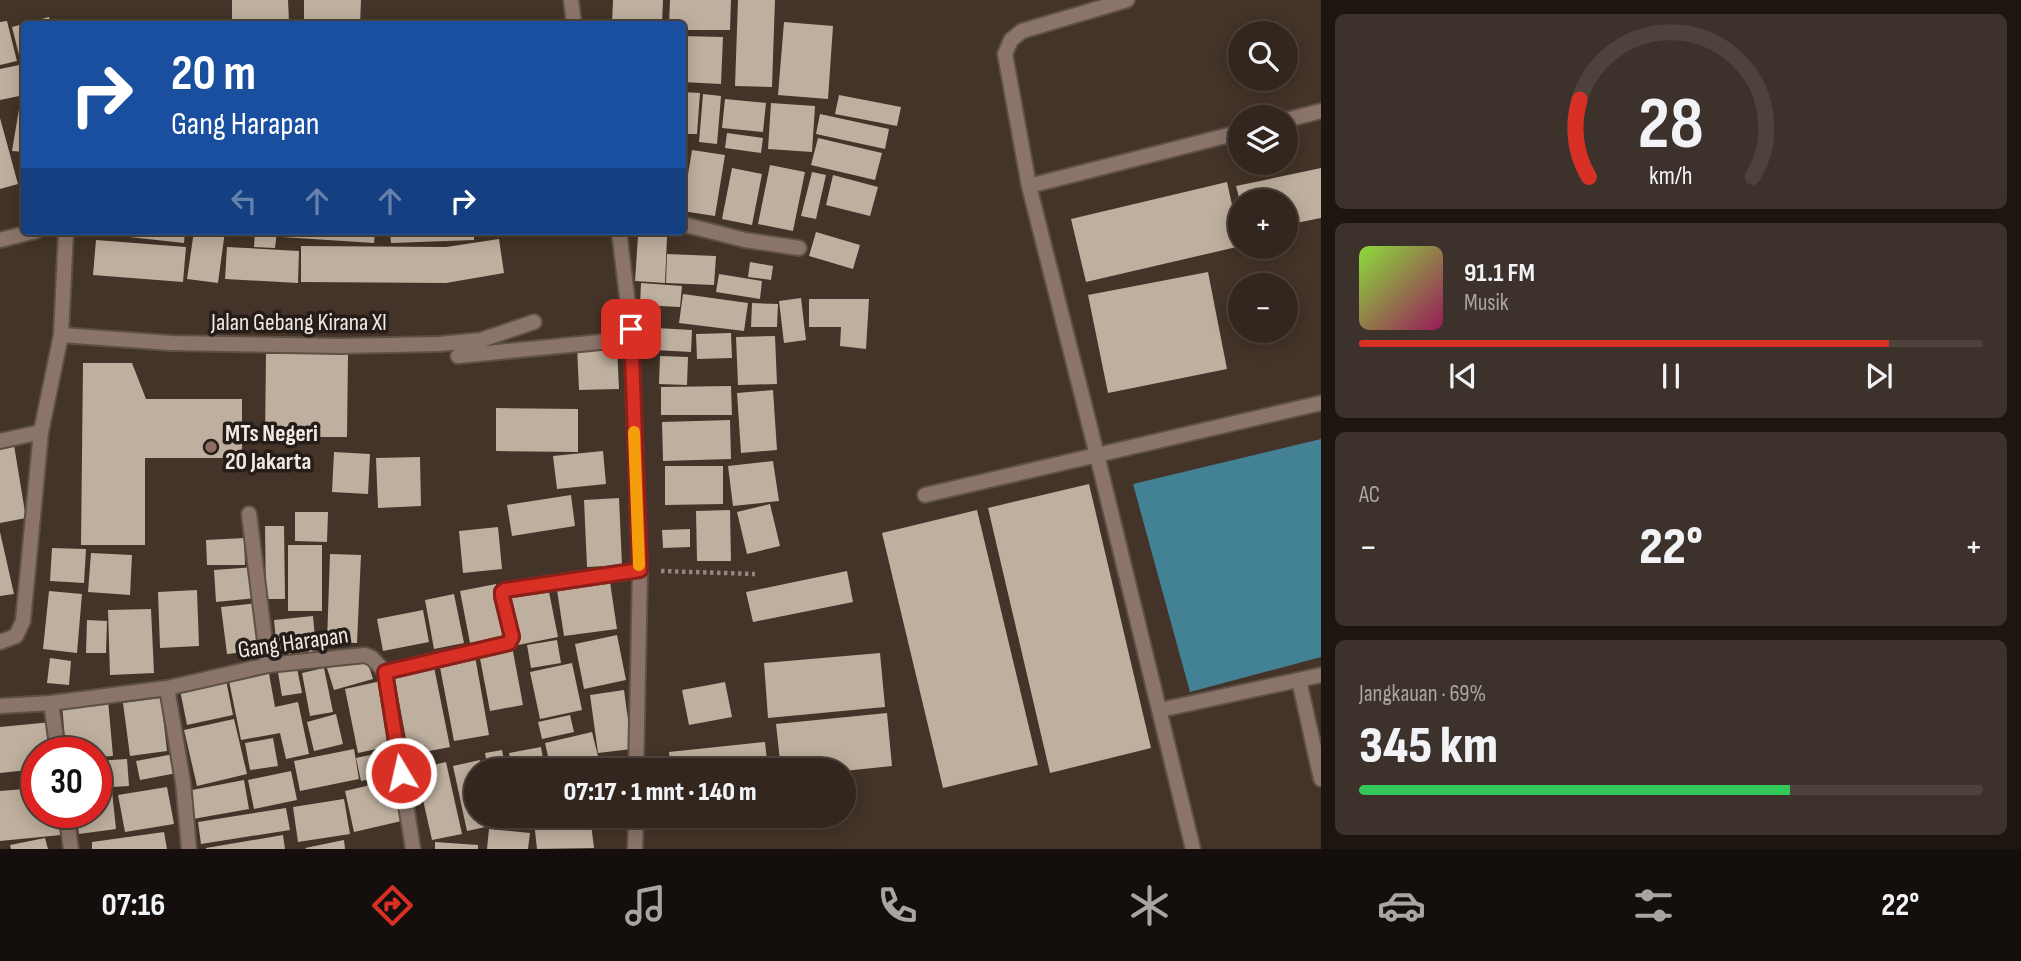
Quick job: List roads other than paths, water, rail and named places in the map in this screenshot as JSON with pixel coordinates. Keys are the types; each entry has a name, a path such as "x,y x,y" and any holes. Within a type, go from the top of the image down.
{"street":[{"path":"571,0 574,21"},
{"path":"1127,0 1022,31 1010,40 1005,54 1028,186 1097,455 1192,849"},
{"path":"1298,117 1321,111"},
{"path":"1028,186 1228,135"},
{"path":"686,225 745,240 799,248"},
{"path":"0,240 21,235"},
{"path":"0,642 16,636 23,621 41,432 61,335 66,235"},
{"path":"619,235 631,340 640,570 636,758"},
{"name":"Jalan Gebang Kirana XI","path":"61,335 184,344 439,344 481,340 534,323"},
{"path":"458,356 631,340"},
{"path":"925,495 1321,403"},
{"path":"0,441 41,432"},
{"path":"250,514 268,665"},
{"path":"413,849 385,672 509,643 512,637 502,596 505,590 640,570"},
{"name":"Gang Harapan","path":"0,706 51,703 167,688 268,665 365,655 372,658 385,672"},
{"path":"1160,710 1321,675"},
{"path":"1299,680 1321,779"},
{"path":"167,688 183,782 189,849"},
{"path":"51,703 56,737"},
{"path":"68,828 71,849"},
{"path":"635,849 636,828"}],"water":[{"path":"1321,439 1321,657 1190,692 1133,484"}],"place":[{"name":"MTs Negeri 20 Jakarta","path":"211,447"}]}
